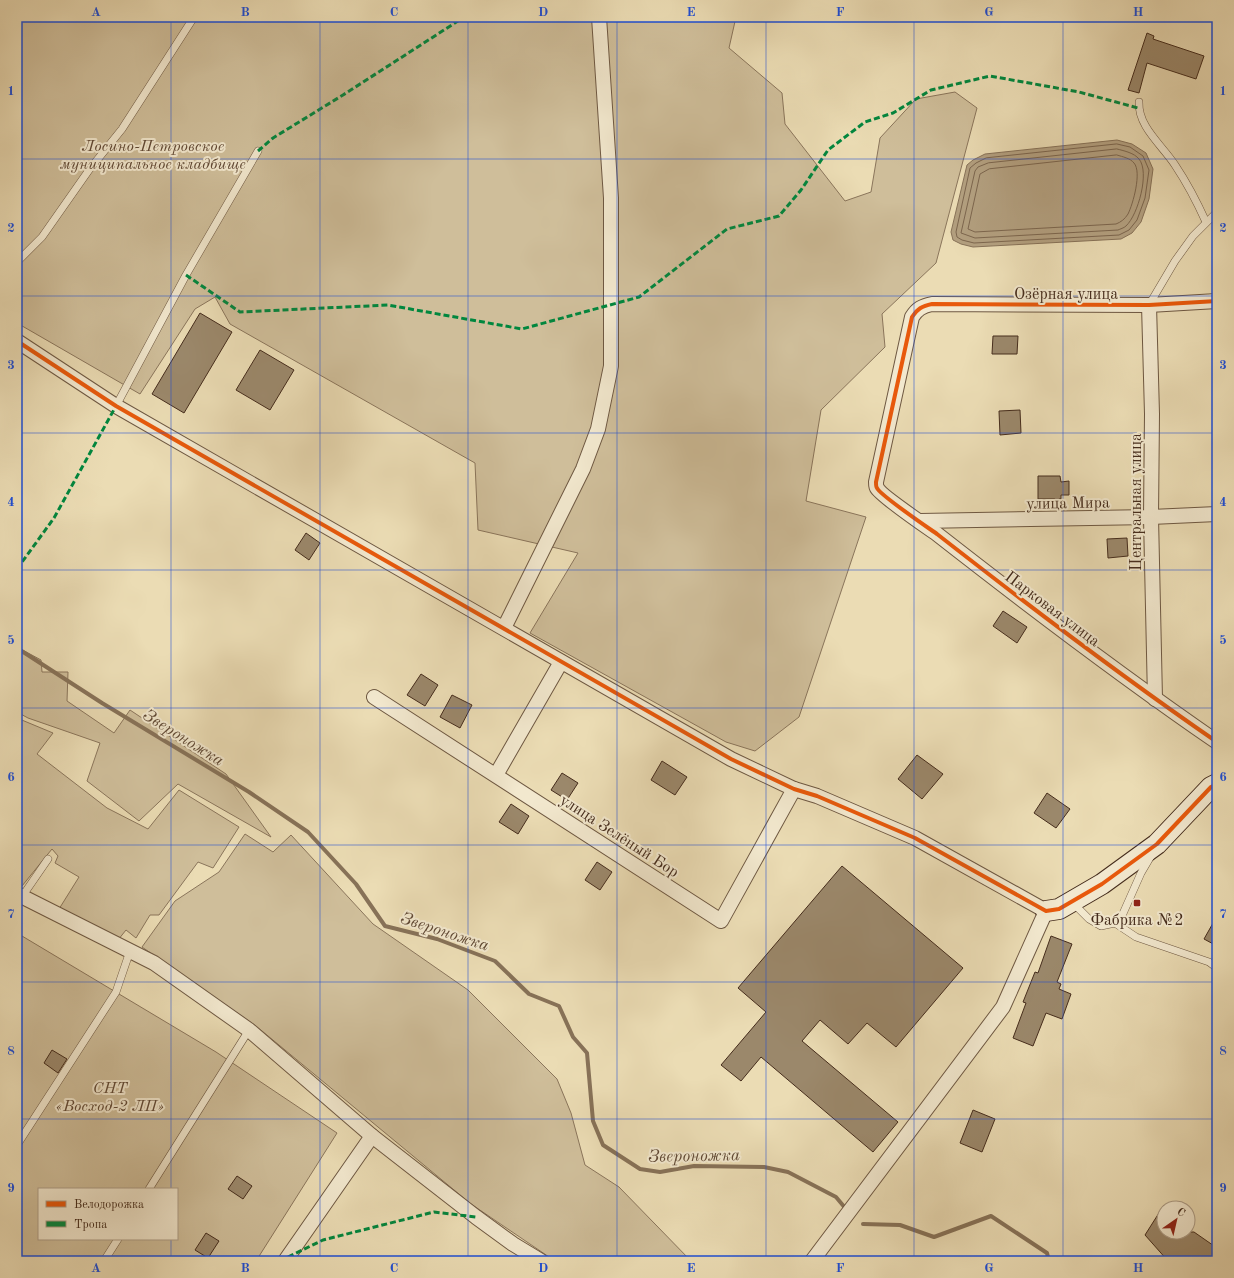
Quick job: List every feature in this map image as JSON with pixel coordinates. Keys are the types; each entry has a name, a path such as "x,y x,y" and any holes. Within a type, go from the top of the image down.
{"street":[{"path":"504,628 584,469 598,429 611,366 611,198 599,17"},
{"name":"Озёрная улица","path":"877,489 876,482 912,317 917,310 923,306 932,304 1149,305 1217,301"},
{"name":"Центральная улица","path":"1149,305 1152,414 1151,517 1155,699"},
{"path":"17,341 116,406 731,759 794,789 816,796 915,838 1046,911 1059,909 1102,884 1157,844 1211,787 1217,784"},
{"name":"Парковая улица","path":"877,489 1054,625 1155,699 1217,742"},
{"name":"улица Мира","path":"920,521 1151,517 1217,514"},
{"path":"496,776 561,662"},
{"name":"улица Зелёный Бор","path":"374,697 721,921 794,789"},
{"path":"19,898 154,963 249,1030 372,1136 476,1217 513,1244 541,1261"},
{"path":"812,1261 1003,1006 1046,911"},
{"path":"285,1261 372,1136"}],"lane":[{"path":"17,262 42,236 89,170 122,129 194,17"},
{"path":"1139,102 1138,108 1142,122 1182,175 1193,193 1206,222"},
{"path":"116,406 186,275 258,151"},
{"path":"1149,305 1175,261 1193,236 1217,212"},
{"path":"1071,902 1089,920 1101,926 1115,923 1121,918 1141,873 1157,844"},
{"path":"19,898 48,859"},
{"path":"1115,923 1136,937 1209,962 1217,968"},
{"path":"17,1145 116,992 130,951"},
{"path":"150,1188 249,1030"},
{"path":"104,1261 117,1240"}],"green space":[{"name":"Лосино-Петровское муниципальное кладбище","path":"17,17 736,17 729,48 782,93 785,124 845,201 871,192 880,138 916,99 955,92 977,108 936,263 882,314 885,347 821,410 806,501 866,517 799,717 755,751 726,742 530,633 578,553 478,530 475,463 230,324 215,297 195,309 140,394 17,323"},
{"path":"17,647 41,660 42,672 68,672 67,701 114,733 130,710 226,774 271,837 178,784 139,821 87,781 100,743 28,718 17,712"},
{"path":"17,718 53,733 37,754 107,808 148,829 179,790 239,827 213,868 198,862 159,915 150,915 136,938 126,930 118,940 59,909 79,877 55,863 58,856 52,849 22,886 17,883"},
{"path":"245,834 273,852 291,835 373,924 468,990 557,1079 571,1113 585,1165 619,1187 691,1261 555,1261 471,1204 256,1026 142,947 175,901 219,872"},
{"name":"СНТ «Восход-2 ЛП»","path":"17,933 216,1052 337,1133 256,1261 17,1261"}],"water":[{"path":"1117,140 1132,144 1146,153 1153,169 1149,199 1141,222 1132,233 1121,239 973,247 953,240 951,232 967,165 973,160 985,154"}],"building":[{"path":"1147,33 1154,36 1153,39 1204,56 1196,79 1147,63 1139,93 1128,90"},
{"path":"200,313 232,332 184,413 152,394"},
{"path":"993,336 1018,336 1017,354 992,354"},
{"path":"260,350 294,370 270,410 236,390"},
{"path":"1020,410 1021,433 1000,435 999,411"},
{"path":"1038,476 1060,476 1061,482 1069,481 1069,495 1061,495 1061,499 1038,499"},
{"path":"306,533 320,543 309,560 295,550"},
{"path":"1127,538 1128,556 1108,558 1107,539"},
{"path":"1003,611 1027,627 1017,643 993,626"},
{"path":"421,674 438,685 425,706 407,695"},
{"path":"452,695 472,705 460,728 440,717"},
{"path":"917,755 943,774 922,799 898,779"},
{"path":"662,761 687,777 675,795 651,780"},
{"path":"562,773 578,783 567,800 551,790"},
{"path":"1047,793 1070,809 1056,828 1034,813"},
{"path":"511,804 529,816 518,834 499,822"},
{"path":"597,862 612,872 600,890 585,880"},
{"path":"842,866 963,968 896,1047 867,1023 848,1044 820,1020 802,1041 898,1122 873,1152 761,1057 741,1081 721,1065 766,1012 738,988"},
{"path":"1217,916 1217,946 1204,939"},
{"path":"1051,936 1072,944 1057,982 1061,984 1059,989 1071,994 1062,1019 1046,1013 1033,1046 1013,1038 1026,1003 1023,1002 1035,972 1038,973"},
{"path":"52,1050 67,1059 58,1073 44,1063"},
{"path":"973,1110 995,1119 982,1152 960,1143"},
{"path":"237,1176 252,1186 243,1199 228,1189"},
{"path":"1156,1218 1156,1240 1196,1240 1196,1233 1217,1248 1217,1261 1168,1261 1145,1235"},
{"path":"206,1233 219,1241 208,1258 195,1250"}],"waterway":[{"name":"Звероножка","path":"17,648 102,703 249,792 308,832 356,884 385,926 437,939 495,961 529,994 559,1006 573,1037 587,1053 593,1121 603,1145 640,1169 660,1172 694,1166 764,1167 788,1172 836,1197 846,1209"},
{"name":"Звероножка","path":"863,1224 900,1225 934,1237 991,1216 1047,1253 1049,1261"}],"marked path":[{"path":"258,151 273,138 466,17"},
{"path":"186,275 240,312 388,305 522,329 639,297 727,229 779,216 801,190 828,150 865,122 893,113 931,90 990,76 1079,92 1138,108"},
{"path":"17,569 54,518 116,406"},
{"path":"288,1257 323,1240 434,1212 476,1217"}],"cycle path":[{"path":"1217,301 1149,305 932,304 923,307 912,317 876,482 877,488 880,492 895,504 937,534 1110,666 1217,742"},
{"path":"17,341 116,406 731,759 794,789 817,796 915,838 1046,911 1059,909 1102,884 1157,844 1211,787 1217,784"}],"place":[{"name":"Фабрика №2","path":"1137,903"}]}
